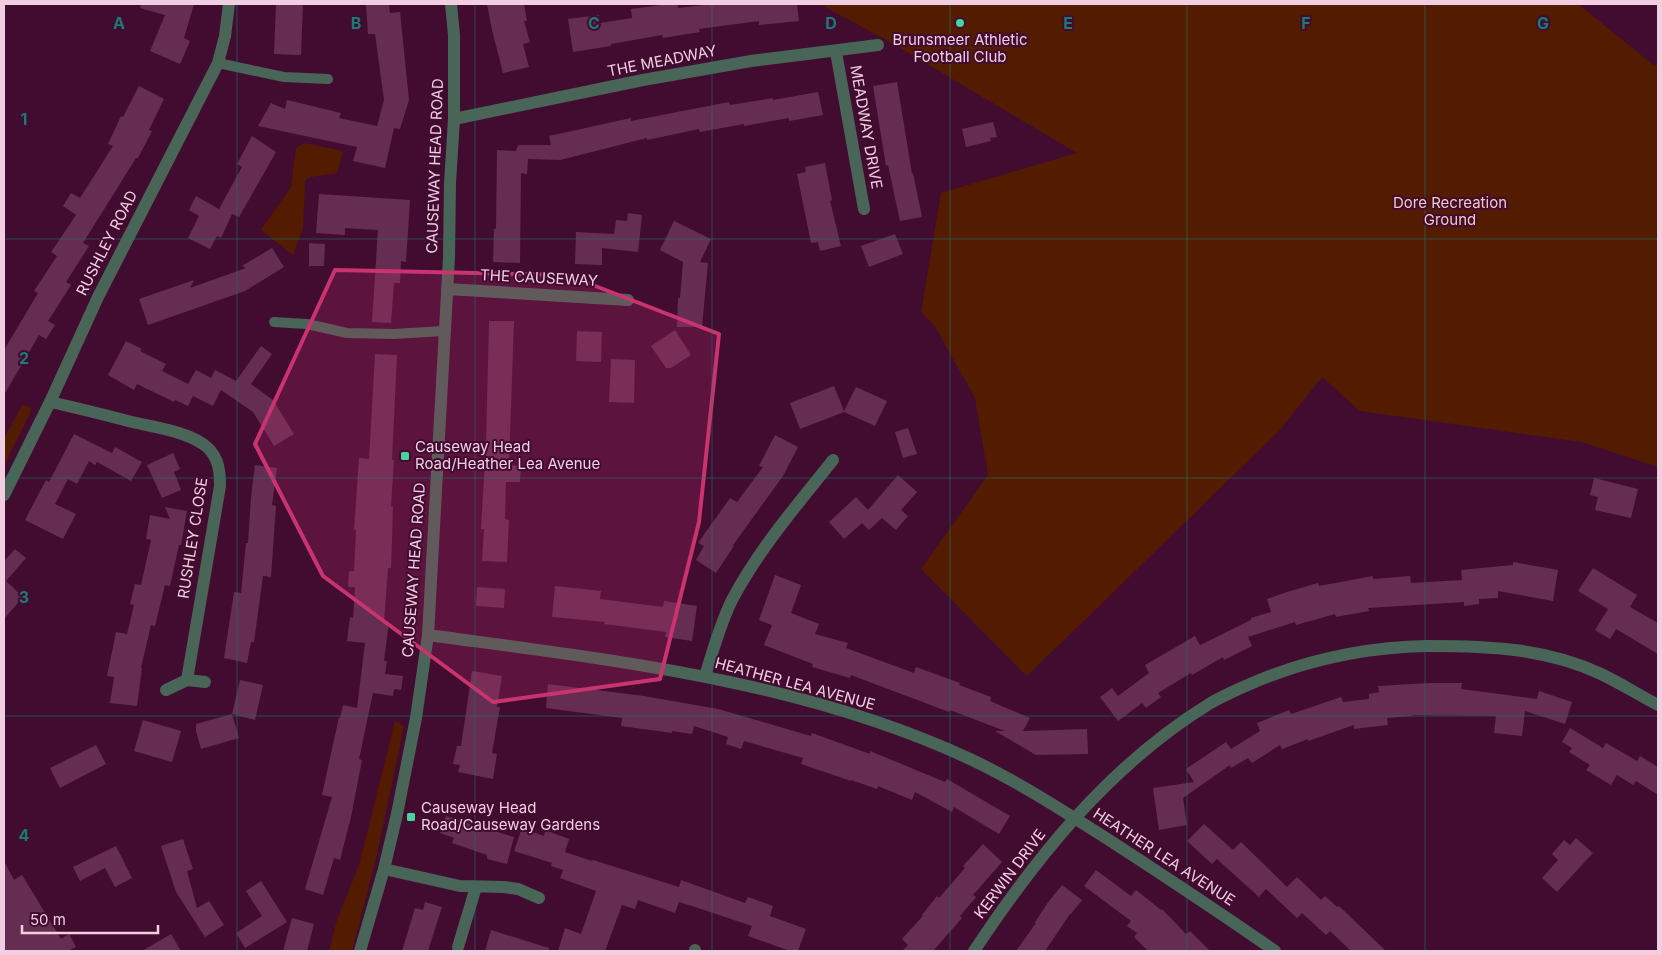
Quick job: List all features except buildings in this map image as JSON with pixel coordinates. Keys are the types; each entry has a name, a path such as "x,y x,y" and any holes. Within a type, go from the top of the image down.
{"street":[{"name":"RUSHLEY ROAD","path":"4,495 50,402 98,297 218,63 225,36 229,4"},
{"name":"CAUSEWAY HEAD ROAD","path":"360,951 384,868 397,814 416,718 428,636 447,289 454,119 454,35 451,4"},
{"name":"THE MEADWAY","path":"454,119 643,80 751,61 836,52 878,45"},
{"name":"MEADWAY DRIVE","path":"836,52 864,209"},
{"name":"THE CAUSEWAY","path":"447,289 628,300"},
{"name":"RUSHLEY CLOSE","path":"50,402 171,431 200,441 216,459 220,470 220,486 187,680"},
{"path":"706,676 719,633 732,602 751,567 833,460"},
{"name":"HEATHER LEA AVENUE","path":"428,636 618,661 706,676 814,702 885,725 972,760 1000,774 1075,818 1187,890 1274,951"},
{"name":"KERWIN DRIVE","path":"974,951 1020,885 1075,818 1098,792 1129,763 1156,741 1210,703 1270,676 1340,654 1374,649 1408,646 1493,647 1530,652 1563,660 1600,673 1658,705"},
{"path":"166,690 187,680 205,682"},
{"path":"384,868 440,882 476,887 504,887 539,898"},
{"path":"458,947 476,887"}],"lane":[{"path":"218,63 284,77 328,80"},
{"path":"274,322 307,324 347,333 394,334 444,331"}],"highlighted area":[{"path":"335,270 567,275 719,334 699,522 660,679 493,702 323,576 255,444"}],"green space":[{"name":"Dore Recreation Ground","path":"820,4 1578,4 1652,64 1658,66 1658,467 1582,442 1360,411 1322,377 1279,431 1027,676 921,569 988,475 975,398 934,325 921,313 941,193 1077,153 897,46"},
{"path":"304,143 343,151 337,173 311,177 305,180 303,228 293,255 261,230 291,187 296,148"},
{"path":"23,404 32,409 4,466 4,438"},
{"path":"395,721 404,726 376,859 352,951 329,951 337,920 359,865"}],"place":[{"name":"Brunsmeer Athletic Football Club","path":"960,23"},
{"name":"Causeway Head Road/Heather Lea Avenue","path":"405,456"},
{"name":"Causeway Head Road/Causeway Gardens","path":"411,817"}]}
